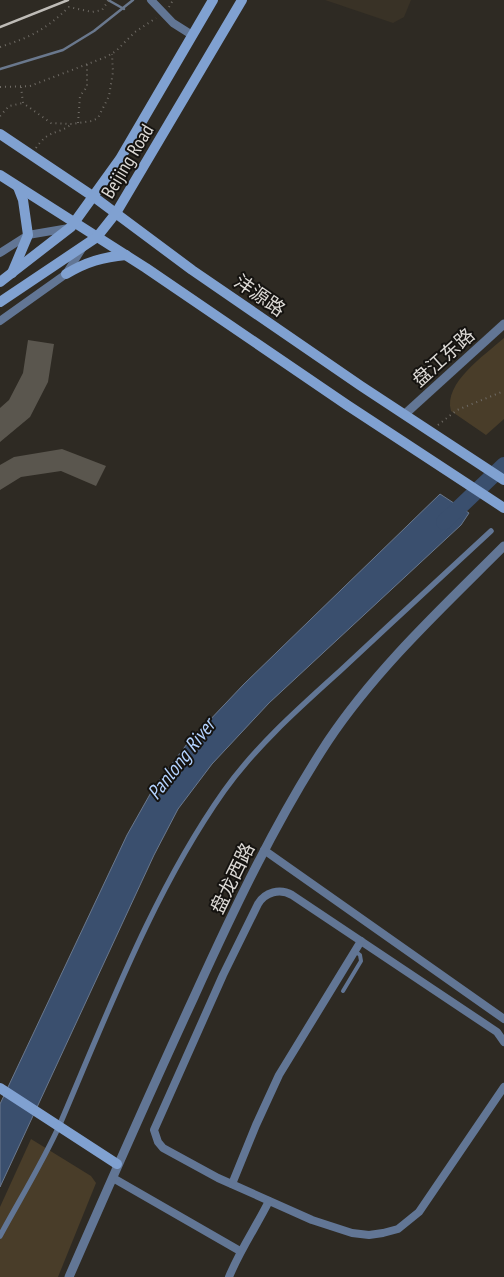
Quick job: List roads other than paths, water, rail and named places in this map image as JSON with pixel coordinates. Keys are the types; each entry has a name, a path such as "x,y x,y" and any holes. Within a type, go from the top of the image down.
{"main road":[{"name":"Beijing Road","path":"0,282 73,225 120,159 213,0"},
{"name":"Beijing Road","path":"0,302 97,237 116,213 242,0"},
{"name":"沣源路","path":"0,134 94,197 192,270 504,480"},
{"path":"0,175 73,225 126,255 501,506"},
{"path":"12,274 28,235 23,200 18,187"},
{"path":"66,274 83,264 101,257 126,255"},
{"path":"0,1088 117,1164"}],"street":[{"path":"150,0 164,12 172,23 192,35"},
{"path":"0,253 28,235 73,225"},
{"path":"0,321 66,274 84,246"},
{"name":"盘江东路","path":"405,414 504,324"},
{"path":"0,1236 59,1126 87,1058 168,883 197,830 226,788 256,751 491,531"},
{"name":"盘龙西路","path":"69,1277 117,1164 232,914 279,819 329,740 364,692 402,648 504,546"},
{"path":"264,850 504,1019"},
{"path":"504,1042 497,1032 288,892 274,892 266,895 258,904 219,984 154,1130 158,1142 163,1148 232,1184 312,1220 352,1233 369,1235 398,1229 419,1212 504,1087"},
{"path":"232,1184 279,1075 361,941"},
{"path":"112,1178 240,1251"},
{"path":"228,1277 240,1251 252,1235 269,1201"}],"lane":[{"path":"343,991 361,961 360,955 355,951"}],"water":[{"path":"440,494 469,513 461,525 269,703 212,764 178,809 154,855 0,1187 0,1104 127,835 153,789 187,744 244,684"}],"waterway":[{"path":"108,0 124,9"},
{"path":"0,69 63,50 94,31 133,0"},
{"name":"Panlong River","path":"444,522 504,465"}],"railway":[{"path":"0,27 68,0"}]}
